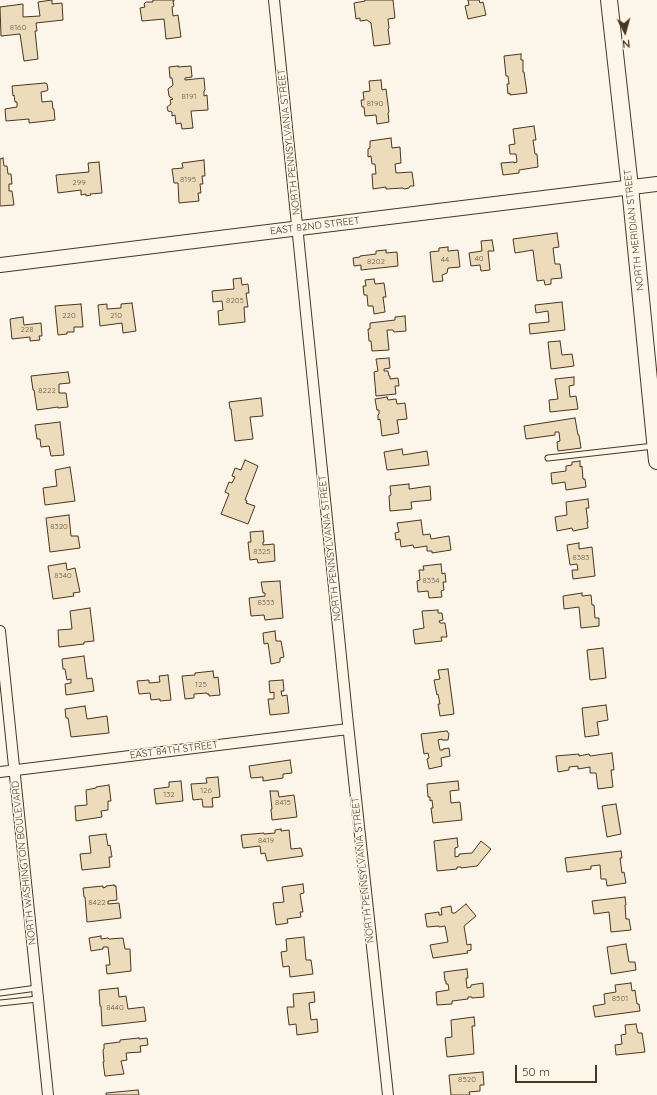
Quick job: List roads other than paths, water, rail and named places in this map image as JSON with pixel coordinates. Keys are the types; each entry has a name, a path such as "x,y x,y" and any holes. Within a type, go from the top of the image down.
{"main road":[{"name":"NORTH MERIDIAN STREET","path":"609,0 630,187 656,453"}],"street":[{"name":"NORTH PENNSYLVANIA STREET","path":"274,0 348,729 388,1095"},
{"name":"EAST 82ND STREET","path":"0,265 657,184"},
{"name":"NORTH WASHINGTON BOULEVARD","path":"0,631 48,1095"},
{"name":"EAST 84TH STREET","path":"0,772 348,729"}],"lane":[{"path":"548,458 656,453"},
{"path":"0,993 37,988"},
{"path":"0,1003 38,999"}]}
